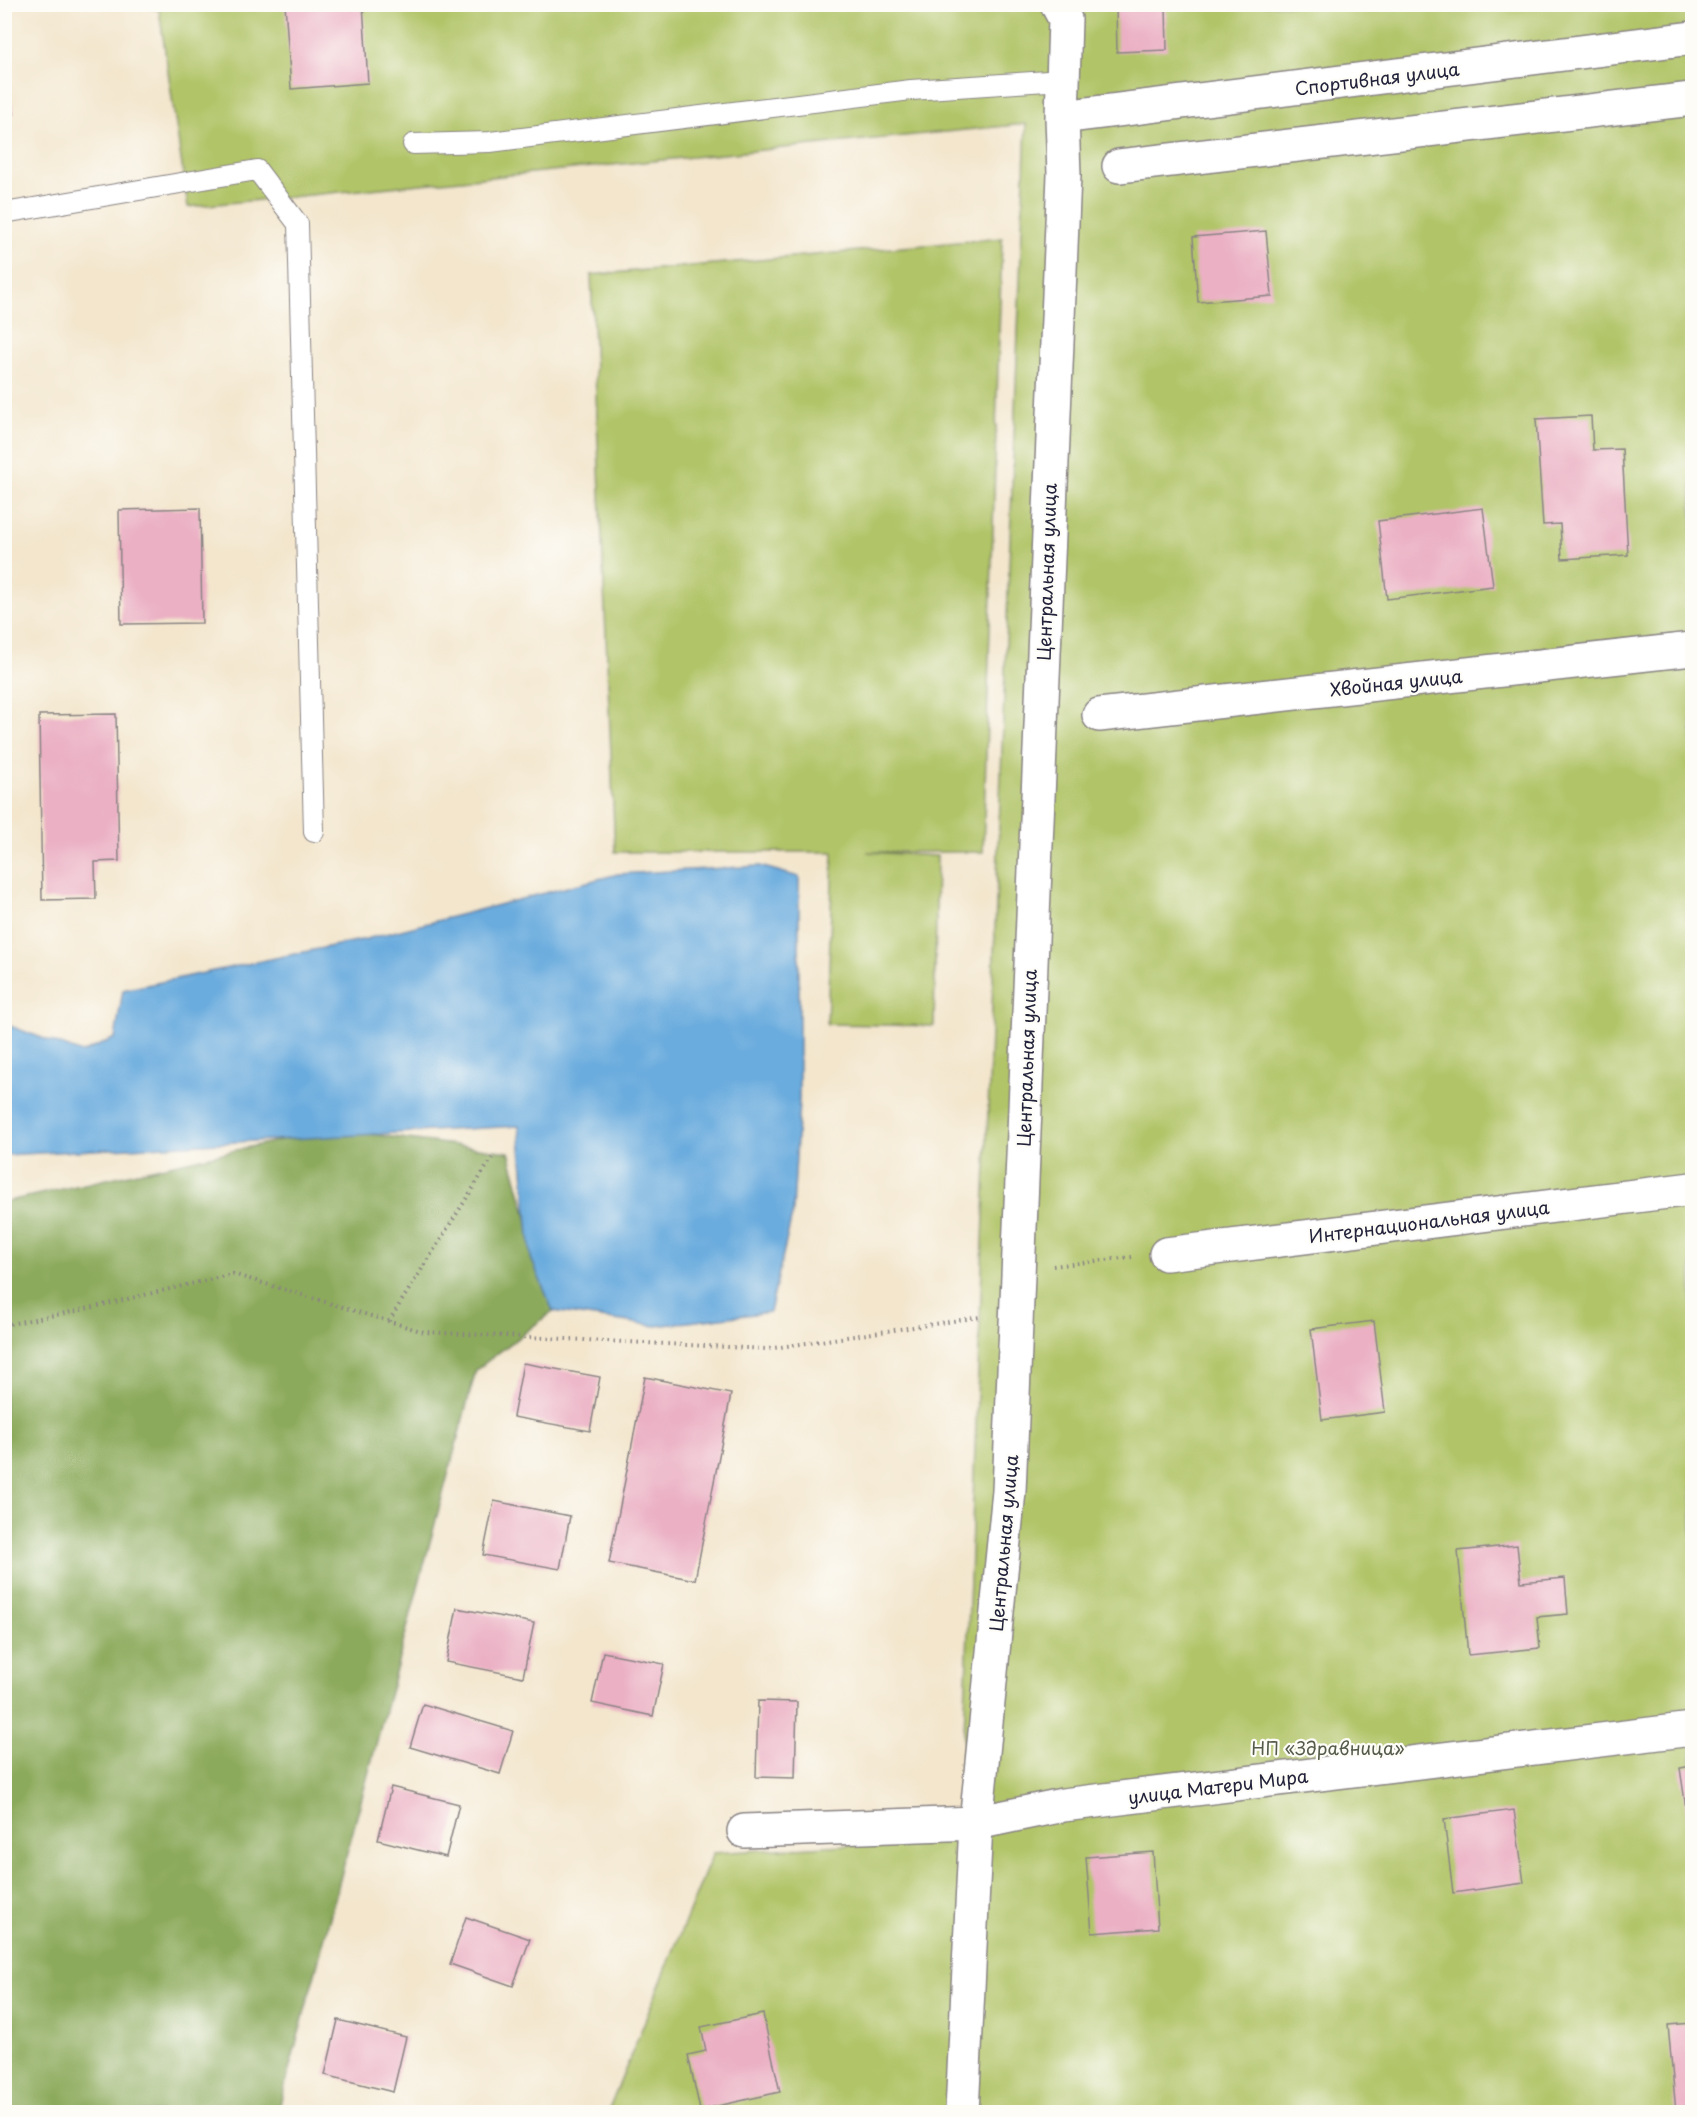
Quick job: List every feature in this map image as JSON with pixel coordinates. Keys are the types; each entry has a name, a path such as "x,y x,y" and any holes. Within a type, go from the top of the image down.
{"street":[{"name":"Центральная улица","path":"962,2112 976,1823 1010,1491 1064,175 1063,9"},
{"name":"Спортивная улица","path":"1062,117 1692,38"},
{"path":"1119,166 1692,99"},
{"name":"Хвойная улица","path":"1099,715 1692,649"},
{"name":"Интернациональная улица","path":"1166,1254 1692,1189"},
{"name":"улица Матери Мира","path":"744,1831 976,1823 1063,1805 1692,1728"}],"lane":[{"path":"413,144 490,142 911,90 1063,80"},
{"path":"4,213 257,170 298,224 314,832"}],"path":[{"path":"389,1321 492,1158"},
{"path":"1018,1270 1166,1254"},
{"path":"4,1324 81,1310 233,1274 424,1332 767,1348 1017,1312"}],"green space":[{"name":"НП «Здравница»","path":"138,5 1692,5 1692,2112 608,2112 713,1853 960,1838 1026,124 188,207 159,10"},
{"path":"1002,238 983,852 867,852 937,856 934,1026 827,1024 833,852 615,852 591,275"},
{"path":"330,1129 509,1152 553,1311 476,1370 278,2112 5,2112 4,1202"}],"water":[{"path":"760,866 799,877 799,1101 793,1211 770,1312 656,1326 553,1311 531,1258 519,1126 5,1155 5,1024 82,1053 115,1038 123,990 366,939 618,874"}],"building":[{"path":"285,4 363,4 368,83 291,89"},
{"path":"1166,6 1167,50 1117,52 1116,8"},
{"path":"4,72 14,114 4,116"},
{"path":"1266,231 1272,296 1198,302 1193,237"},
{"path":"1591,416 1593,450 1622,449 1628,555 1562,559 1560,524 1543,525 1536,419"},
{"path":"200,508 202,623 121,624 119,510"},
{"path":"1483,508 1493,586 1387,599 1378,521"},
{"path":"116,714 119,861 95,862 96,899 42,900 39,715"},
{"path":"1374,1321 1385,1412 1322,1420 1311,1329"},
{"path":"523,1363 600,1377 590,1431 513,1417"},
{"path":"645,1377 731,1394 695,1580 609,1563"},
{"path":"494,1501 570,1516 560,1569 483,1555"},
{"path":"1517,1545 1521,1582 1565,1578 1568,1614 1537,1617 1540,1648 1468,1655 1458,1551"},
{"path":"457,1608 534,1623 523,1677 446,1662"},
{"path":"603,1652 664,1664 653,1716 592,1703"},
{"path":"758,1701 797,1702 795,1778 756,1777"},
{"path":"423,1704 513,1731 500,1774 410,1747"},
{"path":"1692,1766 1692,1842 1691,1842 1680,1768"},
{"path":"391,1787 459,1804 446,1857 378,1840"},
{"path":"1514,1810 1524,1883 1453,1893 1444,1819"},
{"path":"1153,1852 1158,1928 1092,1933 1086,1857"},
{"path":"466,1917 530,1939 513,1986 450,1964"},
{"path":"763,2014 780,2092 700,2110 688,2055 706,2051 701,2027"},
{"path":"338,2020 406,2037 393,2092 325,2075"},
{"path":"1692,2023 1692,2112 1676,2112 1668,2025"}]}
